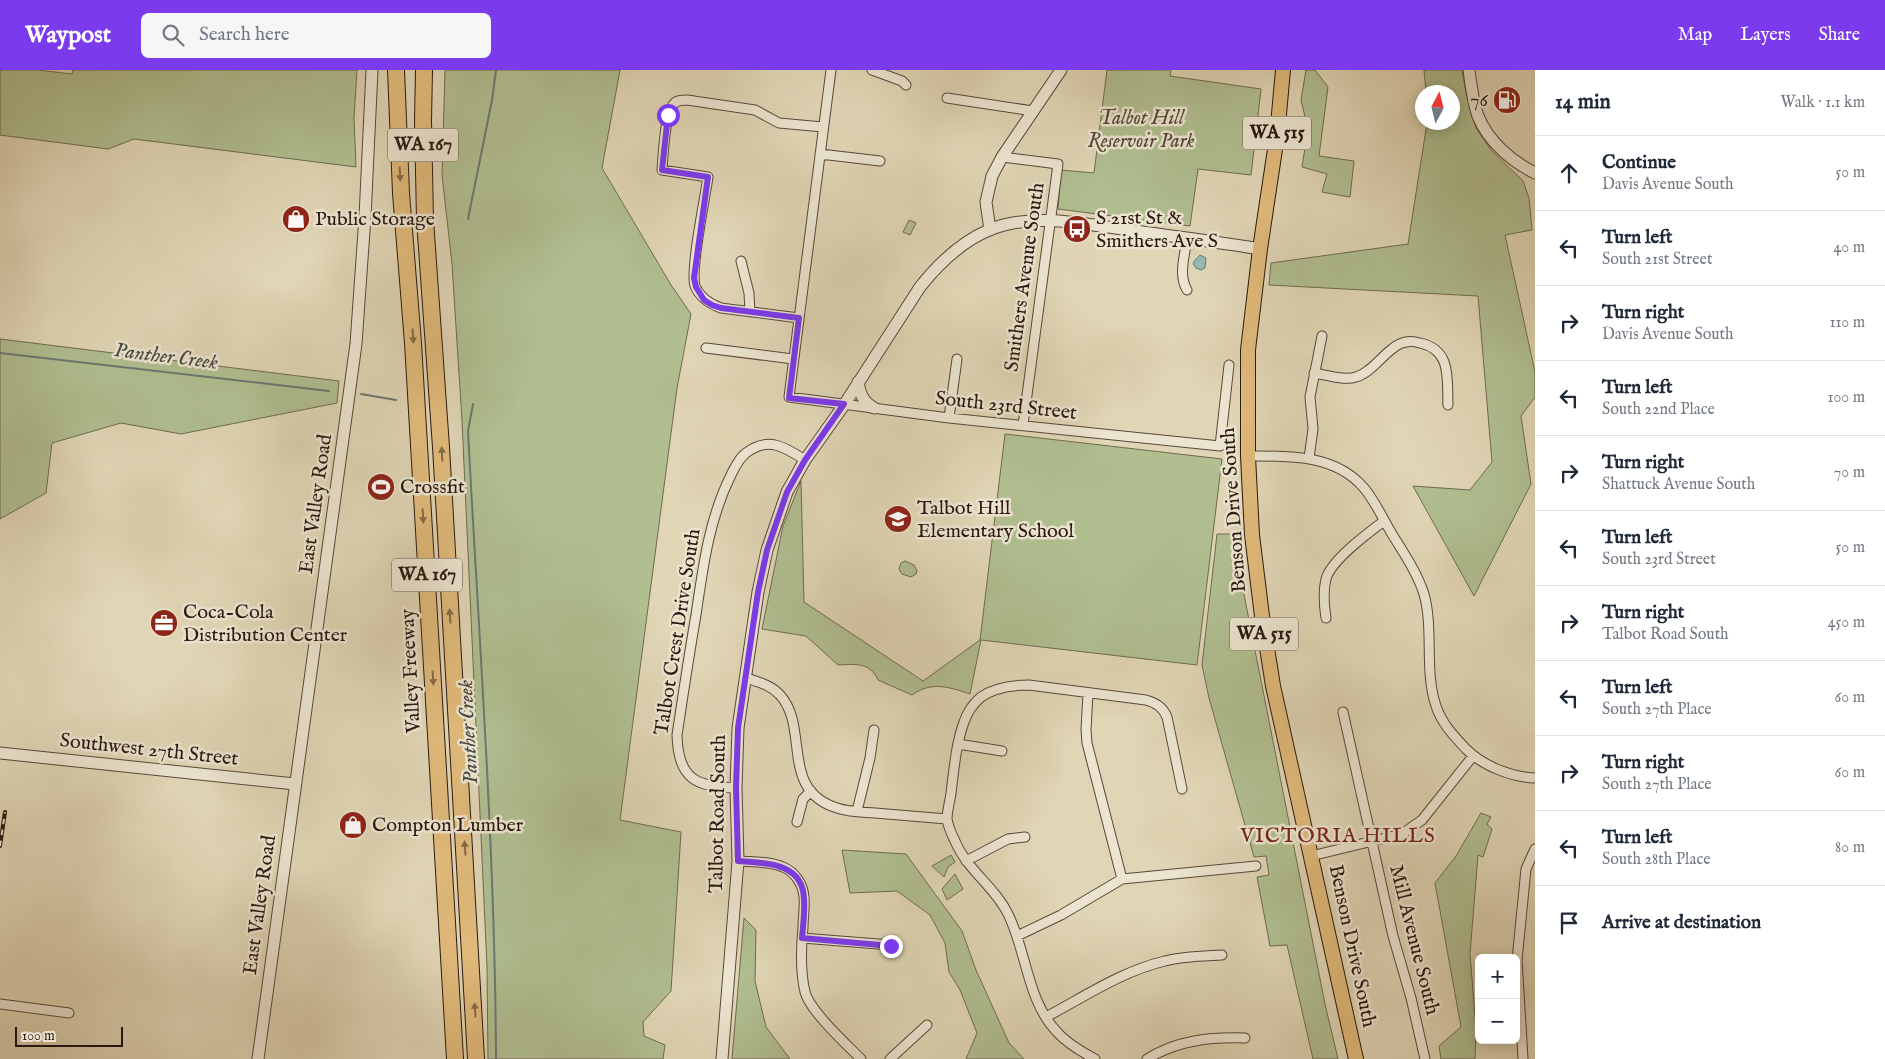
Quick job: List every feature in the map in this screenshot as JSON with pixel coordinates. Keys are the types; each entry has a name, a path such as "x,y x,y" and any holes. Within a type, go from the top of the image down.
{"highway":[{"name":"Valley Freeway","path":"396,70 401,193 413,343 455,1059"},
{"path":"397,91 401,70"},
{"path":"414,70 418,201 419,209 425,220"},
{"name":"WA 167","path":"424,70 425,220 441,447 476,1059"}],"main road":[{"name":"Benson Drive South","path":"1283,70 1248,350 1248,456 1252,535 1273,686 1356,1059"}],"street":[{"name":"East Valley Road","path":"258,1059 356,344 372,70"},
{"path":"706,348 793,359 831,70"},
{"path":"872,70 902,81 906,85"},
{"path":"990,230 986,213 988,189 992,176 1002,157 1061,70"},
{"path":"1469,70 1478,116 1485,129 1504,152 1535,172"},
{"path":"947,98 1033,111"},
{"path":"799,318 712,305 704,300 696,287 694,278 708,177 662,170 668,115 673,104 678,101 687,100 755,110 778,122 823,127"},
{"path":"820,154 880,161"},
{"name":"Smithers Avenue South","path":"1002,157 1058,164 1023,425"},
{"name":"Talbot Road South","path":"722,1059 738,861 736,788 738,728 758,592 767,550 787,492 805,460 932,271 962,245 990,230 1014,223 1050,220 1260,249"},
{"path":"1187,238 1182,274 1182,280 1187,290"},
{"path":"741,261 749,293 750,312"},
{"path":"1309,458 1313,429 1310,397 1322,336"},
{"path":"1314,374 1354,378 1366,372 1400,344 1418,342 1435,348 1444,360 1448,405"},
{"name":"South 23rd Street","path":"793,359 789,398 948,418 1220,446 1229,365"},
{"path":"948,418 957,359"},
{"path":"858,382 860,395 867,404 874,408"},
{"name":"Talbot Crest Drive South","path":"736,788 704,785 692,778 684,769 677,747 681,706 710,531 726,485 738,462 745,454 755,448 776,444 805,460"},
{"path":"1248,456 1309,458 1339,469 1353,477 1365,489 1413,569 1423,593 1428,617 1432,688 1436,706 1451,734 1473,756 1489,765 1535,778"},
{"path":"1326,618 1325,586 1329,570 1360,539 1384,521"},
{"path":"746,678 770,687 780,695 787,706 795,730 797,758 801,773 811,791 822,800 836,808 947,819"},
{"path":"1095,1059 1076,1048 1057,1033 1046,1017 1037,1002 1008,913 994,893 966,861 955,843 947,819 958,744 964,720 983,696 1006,687 1029,685 1146,700 1156,703 1164,710 1167,717 1182,789"},
{"path":"1088,693 1087,742 1122,879"},
{"name":"Mill Avenue South","path":"1343,712 1392,936 1411,998 1425,1059"},
{"path":"857,811 870,758 874,730"},
{"path":"958,744 1002,751"},
{"name":"Southwest 27th Street","path":"0,753 295,784"},
{"path":"1311,856 1402,834 1412,829 1422,820 1473,756"},
{"path":"797,822 803,799 811,791"},
{"path":"966,861 1008,839 1025,837"},
{"path":"1523,1059 1517,960 1526,869 1535,849"},
{"path":"738,861 783,867 792,872 797,878 804,898 802,972 806,994 813,1007 861,1059"},
{"path":"1017,936 1060,915 1122,879 1256,866"},
{"path":"802,938 891,946"},
{"path":"1046,1017 1123,975 1141,968 1183,958 1222,954"},
{"path":"0,1004 69,1013"},
{"path":"890,1059 927,1024"},
{"path":"1147,1059 1174,1046 1194,1040 1245,1038"}],"green space":[{"path":"0,70 38,70 72,74 73,70 357,70 354,118 356,167 134,139 108,149 0,135"},
{"path":"445,70 620,70 602,168 671,285 691,314 677,388 620,820 681,832 671,991 643,1022 644,1036 665,1045 663,1059 488,1059 487,967 462,421 452,264 442,175"},
{"name":"Talbot Hill Reservoir Park","path":"1107,70 1171,70 1170,76 1261,89 1251,175 1198,169 1190,226 1058,209 1061,170 1094,173"},
{"path":"1306,70 1315,70 1328,87 1319,156 1354,161 1350,197 1322,192 1327,174 1302,167 1308,129 1301,100"},
{"path":"1424,70 1462,70 1466,93 1476,128 1491,150 1523,181 1529,198 1532,230 1505,235 1535,372 1535,397 1521,416 1531,484 1474,596 1413,486 1470,490 1492,462 1478,296 1269,285 1271,263 1408,244 1426,130 1460,130 1460,85 1425,85"},
{"path":"909,220 916,223 910,235 903,232"},
{"path":"0,339 339,381 337,403 181,434 121,423 52,443 46,493 0,519"},
{"path":"1005,434 1222,459 1197,665 981,640 970,694 955,689 933,687 926,688 912,695 878,680 875,674 866,667 861,665 838,665 806,636 762,629 783,526 801,481 804,602 923,681 980,640"},
{"path":"1217,534 1232,534 1325,1004 1338,1059 1313,1059 1287,945 1270,946 1257,877 1269,875 1266,856 1254,857 1209,698 1202,665"},
{"path":"905,561 914,565 917,571 911,577 902,574 899,569 901,563"},
{"path":"1481,813 1491,817 1487,824 1492,829 1483,857 1478,855 1470,954 1475,1016 1475,1059 1441,1059 1439,1046 1461,1027 1435,883 1456,856"},
{"path":"842,850 906,854 962,931 976,970 1009,1043 1024,1059 966,1059 977,1033 960,990 949,972 945,943 930,915 897,891 850,893"},
{"path":"951,855 955,862 948,867 944,877 932,866"},
{"path":"955,874 963,889 947,900 942,889"},
{"path":"744,918 756,930 755,981 766,1027 790,1059 732,1059"}],"water":[{"path":"1200,255 1206,258 1205,268 1201,270 1193,264"}],"waterway":[{"path":"468,219 492,100 496,70"},
{"name":"Panther Creek","path":"0,353 329,391"},
{"name":"Panther Creek","path":"361,394 396,400"},
{"name":"Panther Creek","path":"473,404 468,431 490,823 496,1059"}],"railway":[{"path":"0,846 5,812"}],"place":[{"name":"76","path":"1507,100"},
{"name":"Public Storage","path":"296,219"},
{"name":"S 21st St & Smithers Ave S","path":"1077,229"},
{"name":"Crossfit","path":"381,487"},
{"name":"Talbot Hill Elementary School","path":"898,519"},
{"name":"Coca-Cola Distribution Center","path":"164,623"},
{"name":"Compton Lumber","path":"353,825"}],"district":[{"name":"VICTORIA HILLS","path":"1338,836"}],"route":[{"path":"668,115 662,170 708,177 694,278 700,295 712,305 721,308 799,318 789,398 844,404 805,460 787,492 767,550 758,592 738,728 736,788 738,861 783,867 792,872 797,878 804,898 802,938 891,946"}]}
